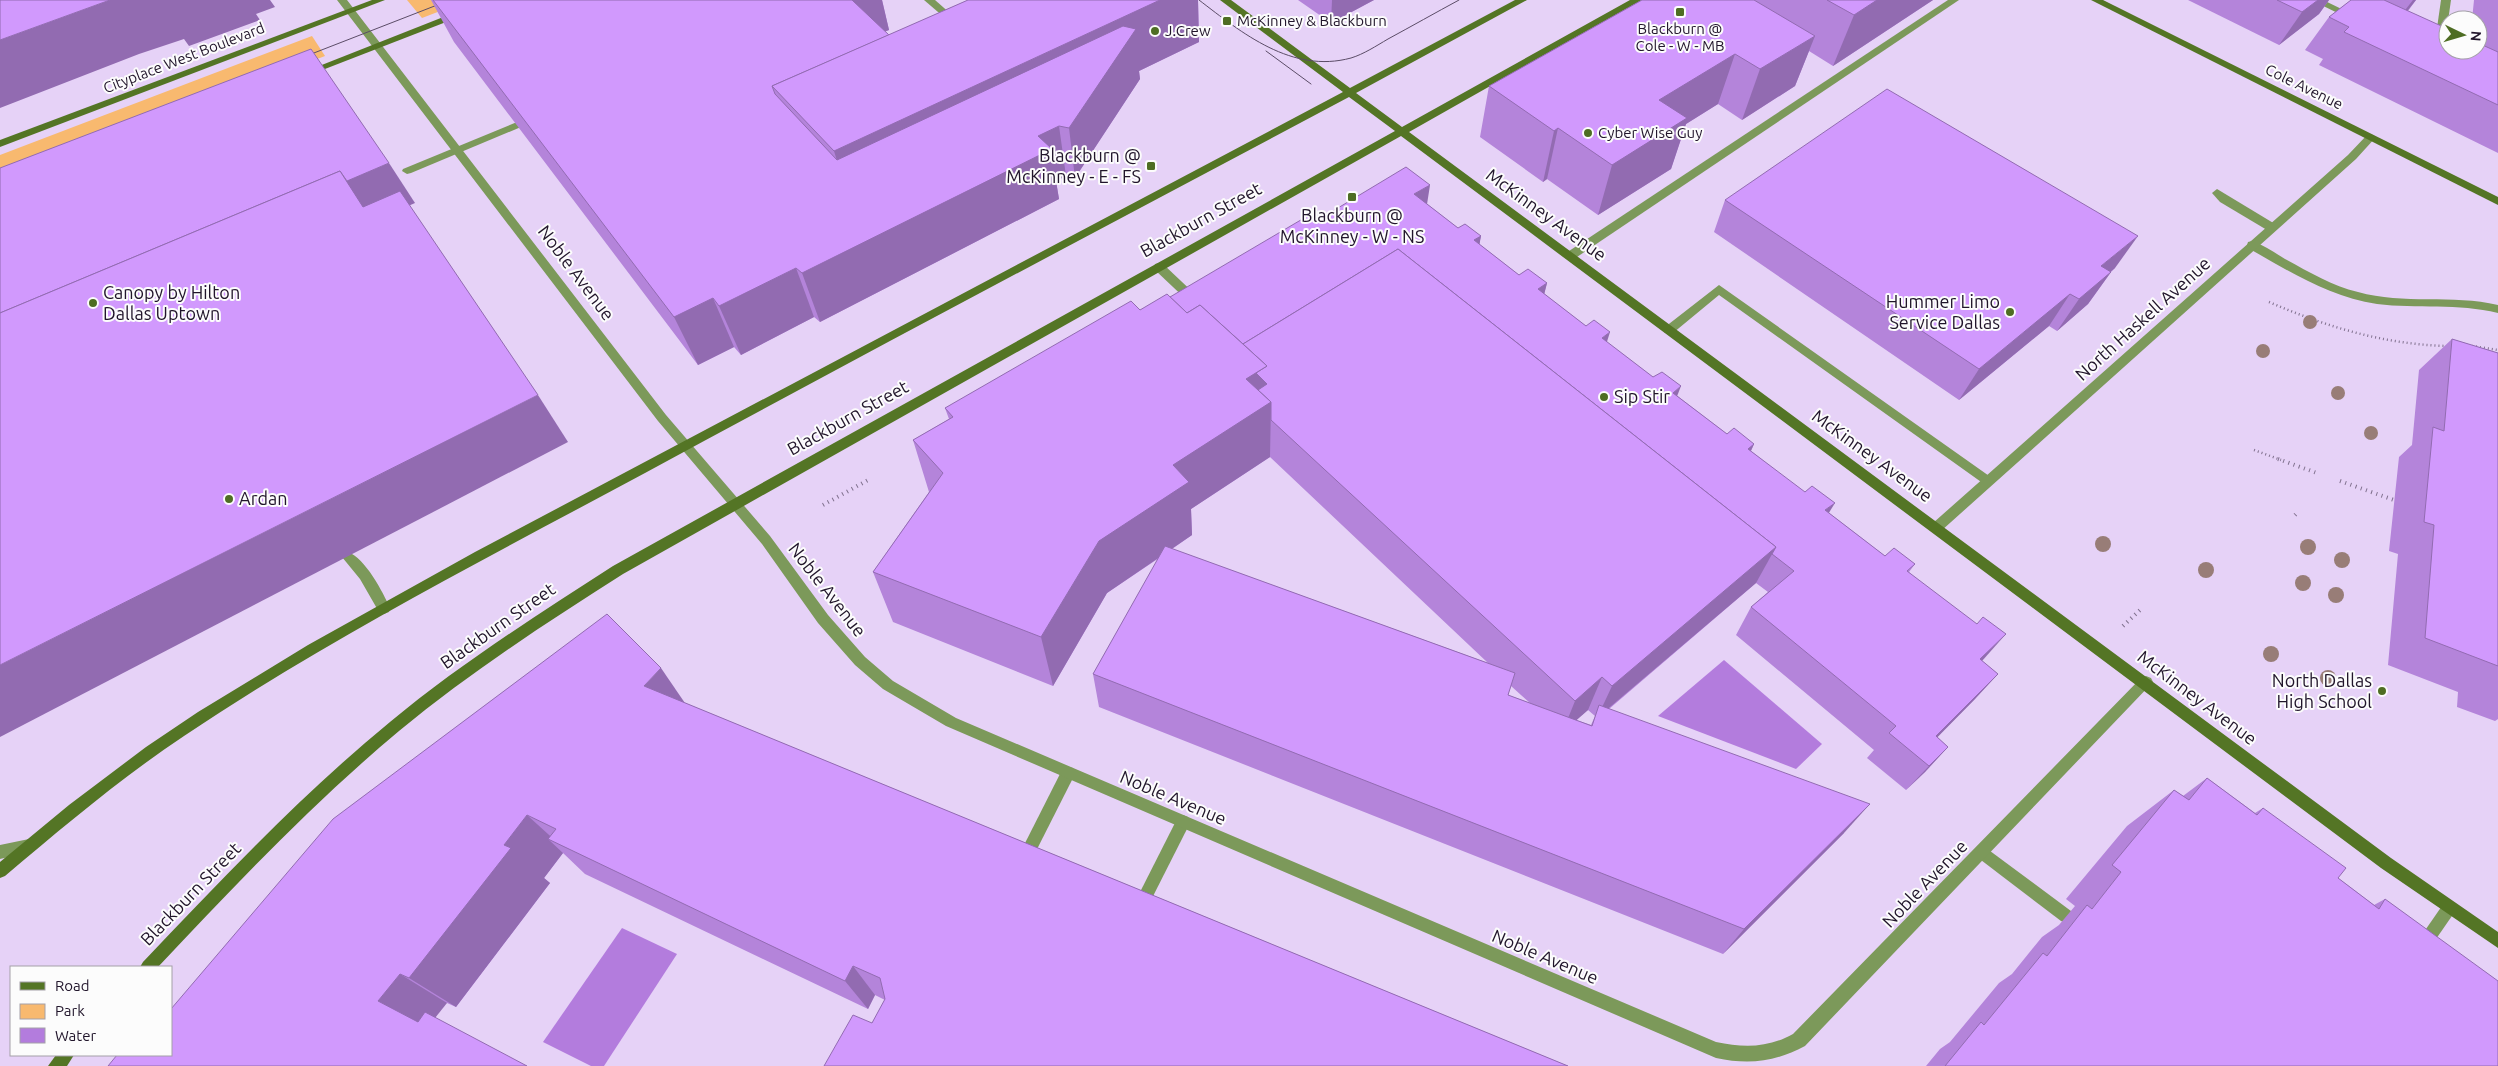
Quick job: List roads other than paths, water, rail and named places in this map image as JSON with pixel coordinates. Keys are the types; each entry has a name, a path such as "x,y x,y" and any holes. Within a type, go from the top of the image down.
{"street":[{"name":"Noble Avenue","path":"342,0 662,418 736,503 823,619 860,661 888,685 951,722 1716,1050 1736,1054 1758,1055 1784,1049 1799,1040 2146,682"},
{"name":"Cityplace West Boulevard","path":"0,144 380,0"},
{"path":"929,0 943,18 959,26 967,22"},
{"name":"McKinney Avenue","path":"1225,0 2449,908 2498,941"},
{"path":"0,870 92,796 199,718 286,664 384,608 686,444 1522,0"},
{"name":"Blackburn Street","path":"149,966 230,881 366,751 475,665 553,611 618,570 736,503 1637,0"},
{"path":"1570,256 1954,0"},
{"name":"Cole Avenue","path":"2096,0 2498,201"},
{"path":"2316,0 2359,20"},
{"path":"2437,57 2446,0"},
{"path":"303,75 466,10"},
{"path":"407,171 517,125"},
{"name":"North Haskell Avenue","path":"1937,527 2371,137"},
{"path":"2217,193 2224,200 2271,228"},
{"path":"2252,245 2320,282 2374,300 2462,303 2498,309"},
{"path":"1159,267 1204,309"},
{"path":"1669,330 1719,288 1988,481"},
{"path":"348,556 365,576 384,608"},
{"path":"1019,870 1068,773"},
{"path":"1135,918 1183,822"},
{"path":"0,852 29,846"},
{"path":"1982,852 2066,916"},
{"path":"2414,959 2449,908"},
{"path":"56,1066 65,1056"}],"water":[{"path":"1724,660 1822,744 1796,769 1658,716"},
{"path":"622,928 677,954 604,1066 591,1066 543,1042"}],"tram line":[{"path":"301,58 450,0"},
{"path":"1199,0 1250,37 1269,47 1288,55 1308,60 1329,61 1351,58 1370,50 1459,0"},
{"path":"1266,51 1311,84"}],"place":[{"name":"Blackburn @ Cole - W - MB","path":"1680,12"},
{"name":"McKinney & Blackburn","path":"1227,21"},
{"name":"J.Crew","path":"1155,31"},
{"name":"Cyber Wise Guy","path":"1588,133"},
{"name":"Blackburn @ McKinney - E - FS","path":"1151,166"},
{"name":"Blackburn @ McKinney - W - NS","path":"1352,197"},
{"name":"Canopy by Hilton Dallas Uptown","path":"93,303"},
{"name":"Hummer Limo Service Dallas","path":"2010,312"},
{"name":"Sip Stir","path":"1604,397"},
{"name":"Ardan","path":"229,499"},
{"name":"North Dallas High School","path":"2382,691"}]}
